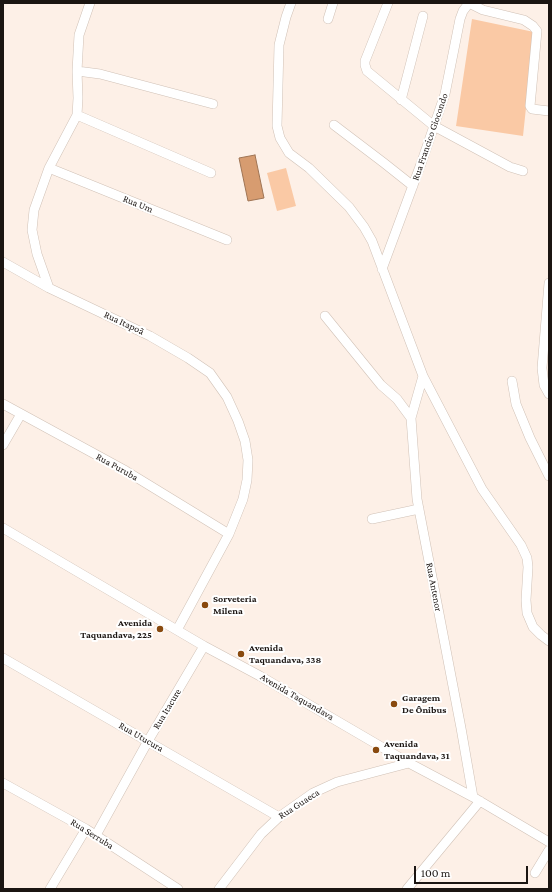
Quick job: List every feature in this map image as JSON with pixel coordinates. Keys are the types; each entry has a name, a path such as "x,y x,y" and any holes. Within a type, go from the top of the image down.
{"street":[{"path":"49,288 37,254 32,230 34,210 49,168 77,115 78,35 90,3"},
{"path":"291,3 279,45 277,126 280,138 289,153 309,168 349,207 364,227 372,241 422,376 482,489 521,545 527,558 527,613 533,627 549,640"},
{"path":"328,19 333,3"},
{"path":"388,3 365,61 367,71 434,126 510,167 523,171"},
{"path":"469,3 483,10 524,20 533,26 537,32 530,106 532,109 549,111"},
{"name":"Rua Francico Giocondo","path":"382,269 434,126 449,80 460,19 463,11 469,3"},
{"path":"401,100 424,16"},
{"path":"77,71 100,74 213,104"},
{"path":"77,115 211,173"},
{"path":"334,125 413,186"},
{"name":"Rua Um","path":"49,168 228,240"},
{"name":"Rua Itapoã","path":"3,262 49,288 150,336 188,358 210,373 227,397 245,441 248,460 247,480 243,500 229,534 177,630"},
{"path":"549,283 542,368 544,385 549,394"},
{"path":"325,316 381,385 397,399 411,418"},
{"name":"Rua Antenor","path":"422,376 411,418 417,498 476,799"},
{"path":"512,381 516,404 530,438 548,471"},
{"name":"Rua Puruba","path":"3,404 126,471 229,534"},
{"path":"3,445 21,414"},
{"path":"372,519 419,509"},
{"name":"Avenida Taquandava","path":"3,528 204,646 260,676 409,763 476,799 549,842"},
{"name":"Rua Itacure","path":"96,835 148,741 204,646"},
{"name":"Rua Utucura","path":"3,658 278,816"},
{"name":"Rua Guaeca","path":"220,889 261,834 278,816 313,793 337,782 409,763"},
{"name":"Rua Serruba","path":"3,783 96,835 178,889"},
{"path":"411,887 476,799"},
{"path":"50,889 86,829"},
{"path":"535,873 549,850"}],"shaded area":[{"path":"472,19 534,32 523,136 456,126"},
{"path":"255,155 264,198 248,201 239,158"},
{"path":"286,168 296,206 277,211 267,173"}],"place":[{"name":"Sorveteria Milena","path":"205,605"},
{"name":"Avenida Taquandava, 225","path":"160,629"},
{"name":"Avenida Taquandava, 338","path":"241,654"},
{"name":"Garagem De Ônibus","path":"394,704"},
{"name":"Avenida Taquandava, 31","path":"376,750"}]}
